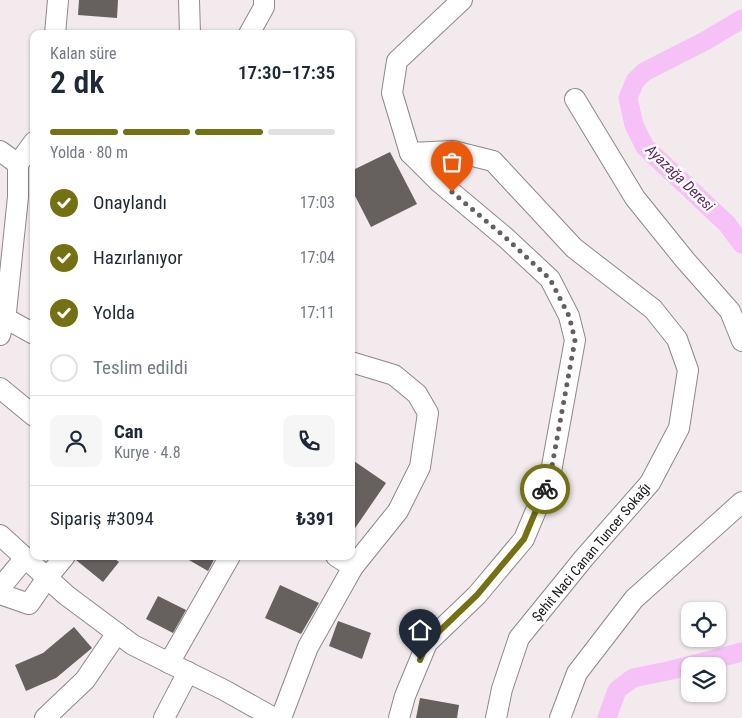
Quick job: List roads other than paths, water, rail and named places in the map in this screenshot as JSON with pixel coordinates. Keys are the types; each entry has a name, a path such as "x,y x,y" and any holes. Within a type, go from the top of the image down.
{"street":[{"path":"55,30 58,0"},
{"path":"189,0 190,30"},
{"path":"251,30 264,7 264,0"},
{"path":"399,718 405,696 427,643 477,595 524,539 550,477 575,340 569,316 550,279 506,238 438,181 410,153 392,92 397,61 462,0"},
{"path":"575,99 635,198 685,260 730,310 742,341"},
{"path":"0,151 26,165 18,197 2,326 30,333"},
{"name":"Şehit Naci Canan Tuncer Sokağı","path":"410,153 453,151 493,162 574,248 653,309 677,339 688,370 679,428 650,483 584,558 519,638 502,689 496,718"},
{"path":"281,718 308,647 353,568 398,510 420,467 428,413 418,394 394,375 355,363"},
{"path":"0,388 30,413"},
{"path":"560,718 577,673 634,599 742,502"},
{"path":"0,534 66,595 133,645 224,690 274,718"},
{"path":"0,588 24,558"},
{"path":"0,594 29,604 62,560"},
{"path":"169,663 228,560"},
{"path":"342,560 353,568"},
{"path":"45,718 85,680 117,633"},
{"path":"164,718 188,672"}],"waterway":[{"name":"Ayazağa Deresi","path":"742,19 705,41 644,72 635,81 628,98 634,125 645,147 727,224 742,244"},
{"name":"Ayazağa Deresi","path":"607,718 617,690 633,678 742,652"}]}
